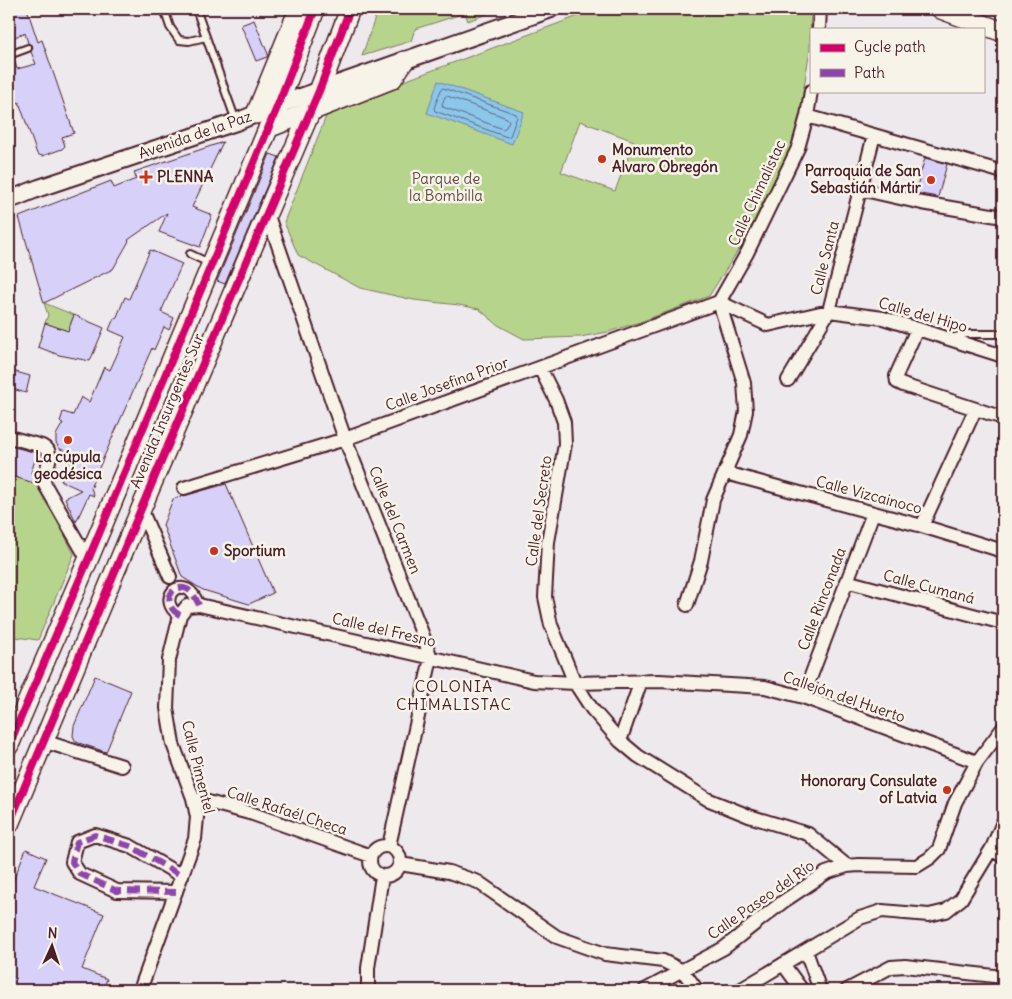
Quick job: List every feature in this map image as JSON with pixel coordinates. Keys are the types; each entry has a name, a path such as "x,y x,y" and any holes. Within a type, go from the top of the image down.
{"main road":[{"path":"298,9 262,121 311,111 392,79 404,61"},
{"name":"Avenida Insurgentes Sur","path":"9,745 13,726 88,560 211,264 262,121 278,106 315,9"},
{"name":"Avenida Insurgentes Sur","path":"9,824 141,509 320,91 350,9"},
{"path":"941,9 1003,32"},
{"path":"290,31 290,41 293,48 299,52 319,55 336,47"}],"street":[{"path":"278,106 551,9"},
{"path":"818,28 820,9"},
{"name":"Calle Chimalistac","path":"719,302 747,253 798,148 808,116 811,92"},
{"path":"808,116 1003,172"},
{"name":"Avenida de la Paz","path":"9,200 39,188 236,122 262,121"},
{"name":"Calle Santa","path":"788,380 828,311 874,135"},
{"path":"860,190 1003,217"},
{"name":"Calle del Carmen","path":"267,213 345,439 431,658"},
{"path":"687,606 701,560 713,500 741,436 746,412 744,383 719,302"},
{"name":"Calle del Hipo","path":"719,302 768,325 828,311 883,318 1003,356"},
{"name":"Calle Josefina Prior","path":"184,488 345,439 719,302"},
{"path":"916,329 896,376 897,382 1003,418"},
{"name":"Calle del Secreto","path":"540,368 556,400 564,422 564,444 548,542 545,598 551,625 575,683 592,709 620,741 663,772 707,799 749,816 808,834 847,866"},
{"path":"922,526 975,410"},
{"path":"9,437 42,446 48,450 50,457 44,479 45,485 88,560"},
{"name":"Calle Vizcainoco","path":"726,473 922,526 1003,551"},
{"path":"141,509 170,577"},
{"name":"Calle Rinconada","path":"803,697 873,513"},
{"name":"Calle Cumaná","path":"846,582 1003,623"},
{"name":"Calle del Fresno","path":"188,608 534,681 575,683"},
{"name":"Calle Pimentel","path":"140,990 195,839 197,817 172,744 167,708 169,660 188,608"},
{"path":"389,846 431,658"},
{"path":"620,741 641,681"},
{"name":"Callejón del Huerto","path":"575,683 659,681 765,687 803,697 977,762"},
{"name":"Calle Paseo del Río","path":"644,990 724,948 784,901 826,874 847,866 917,866 930,858 939,849 955,803 977,762 1003,728"},
{"path":"43,741 122,766"},
{"name":"Calle Rafaél Checa","path":"192,798 253,814 371,856"},
{"path":"740,990 860,918 882,911 928,915 946,911 961,899 992,848 1003,822"},
{"path":"176,892 117,891 80,874 72,862 77,842 95,835 130,846 182,876"},
{"path":"389,846 399,853 400,864 394,874 382,876 372,868 371,856 378,847 389,846"},
{"path":"992,848 1003,857"},
{"path":"400,864 449,872 478,882 558,937 605,954 663,961 683,971 697,990"},
{"path":"368,990 368,968 382,876"},
{"path":"806,951 820,990"},
{"path":"783,964 802,990"},
{"path":"847,990 891,967 905,966 1003,977"}],"lane":[{"path":"164,9 170,27 179,40 189,41 206,37"},
{"path":"196,9 236,122"},
{"path":"9,55 28,48"},
{"path":"190,254 211,264"},
{"path":"948,339 966,334 1003,334"}],"green space":[{"path":"378,9 501,9 468,21 465,13 415,29 411,41 362,56"},
{"name":"Parque de la Bombilla","path":"597,9 811,9 810,48 798,127 791,148 751,230 709,296 608,332 580,337 524,339 498,325 479,309 414,300 360,288 298,255 284,222 329,109","holes":["580,121 634,141 615,191 561,172"]},
{"path":"44,303 74,315 68,331 45,323 48,315"},
{"path":"15,477 39,485 74,554 38,640 9,636 9,486 12,486"}],"water":[{"path":"438,81 524,112 512,144 427,113"}],"building":[{"path":"9,9 27,9 38,42 42,40 74,133 62,137 65,146 62,149 42,156 37,154 19,102 16,103 9,84 9,60 14,59 17,69 36,64 31,52 33,47 28,43 25,33 9,39"},
{"path":"254,20 268,54 267,57 256,61 241,25"},
{"path":"223,142 192,207 212,215 200,247 159,232 167,213 128,240 113,269 44,303 19,217 111,181 114,188 136,179 134,172"},
{"path":"270,154 279,157 225,284 217,281"},
{"name":"Parroquia de San Sebastián Mártir","path":"925,158 947,164 938,197 915,193"},
{"path":"150,250 182,264 161,312 174,318 169,330 164,327 154,350 152,348 91,486 93,485 91,488 94,496 89,494 76,522 65,498 81,490 61,481 73,454 60,449 56,443 56,435 63,423 60,422 63,412 73,415 81,397 89,402 104,367 110,370 125,337 109,330 125,297 129,299"},
{"path":"74,315 104,328 90,361 59,355 38,347 45,323 68,331"},
{"path":"9,370 30,376 26,393 9,388"},
{"path":"10,446 37,453 31,473 37,474 37,484 9,475"},
{"name":"Sportium","path":"226,484 273,593 249,604 203,590 182,577 163,525 173,499"},
{"path":"95,676 131,691 106,752 76,742 73,736 74,726"},
{"path":"26,849 46,858 34,886 104,914 82,969 107,979 103,990 9,990 9,891"}],"marked path":[{"path":"180,615 174,611 169,601 172,592 176,589 189,590 199,605"},
{"path":"176,892 117,891 80,874 72,862 77,842 95,835 130,846 182,876"}],"cycle path":[{"path":"9,745 278,105 315,9"},
{"path":"9,824 319,91 350,9"}],"place":[{"name":"Monumento Alvaro Obregón","path":"602,159"},
{"name":"PLENNA","path":"146,177"},
{"name":"Parroquia de San Sebastián Mártir","path":"931,180"},
{"name":"La cúpula geodésica","path":"68,440"},
{"name":"Sportium","path":"214,551"},
{"name":"Honorary Consulate of Latvia","path":"947,790"}],"district":[{"name":"COLONIA CHIMALISTAC","path":"454,695"}]}
